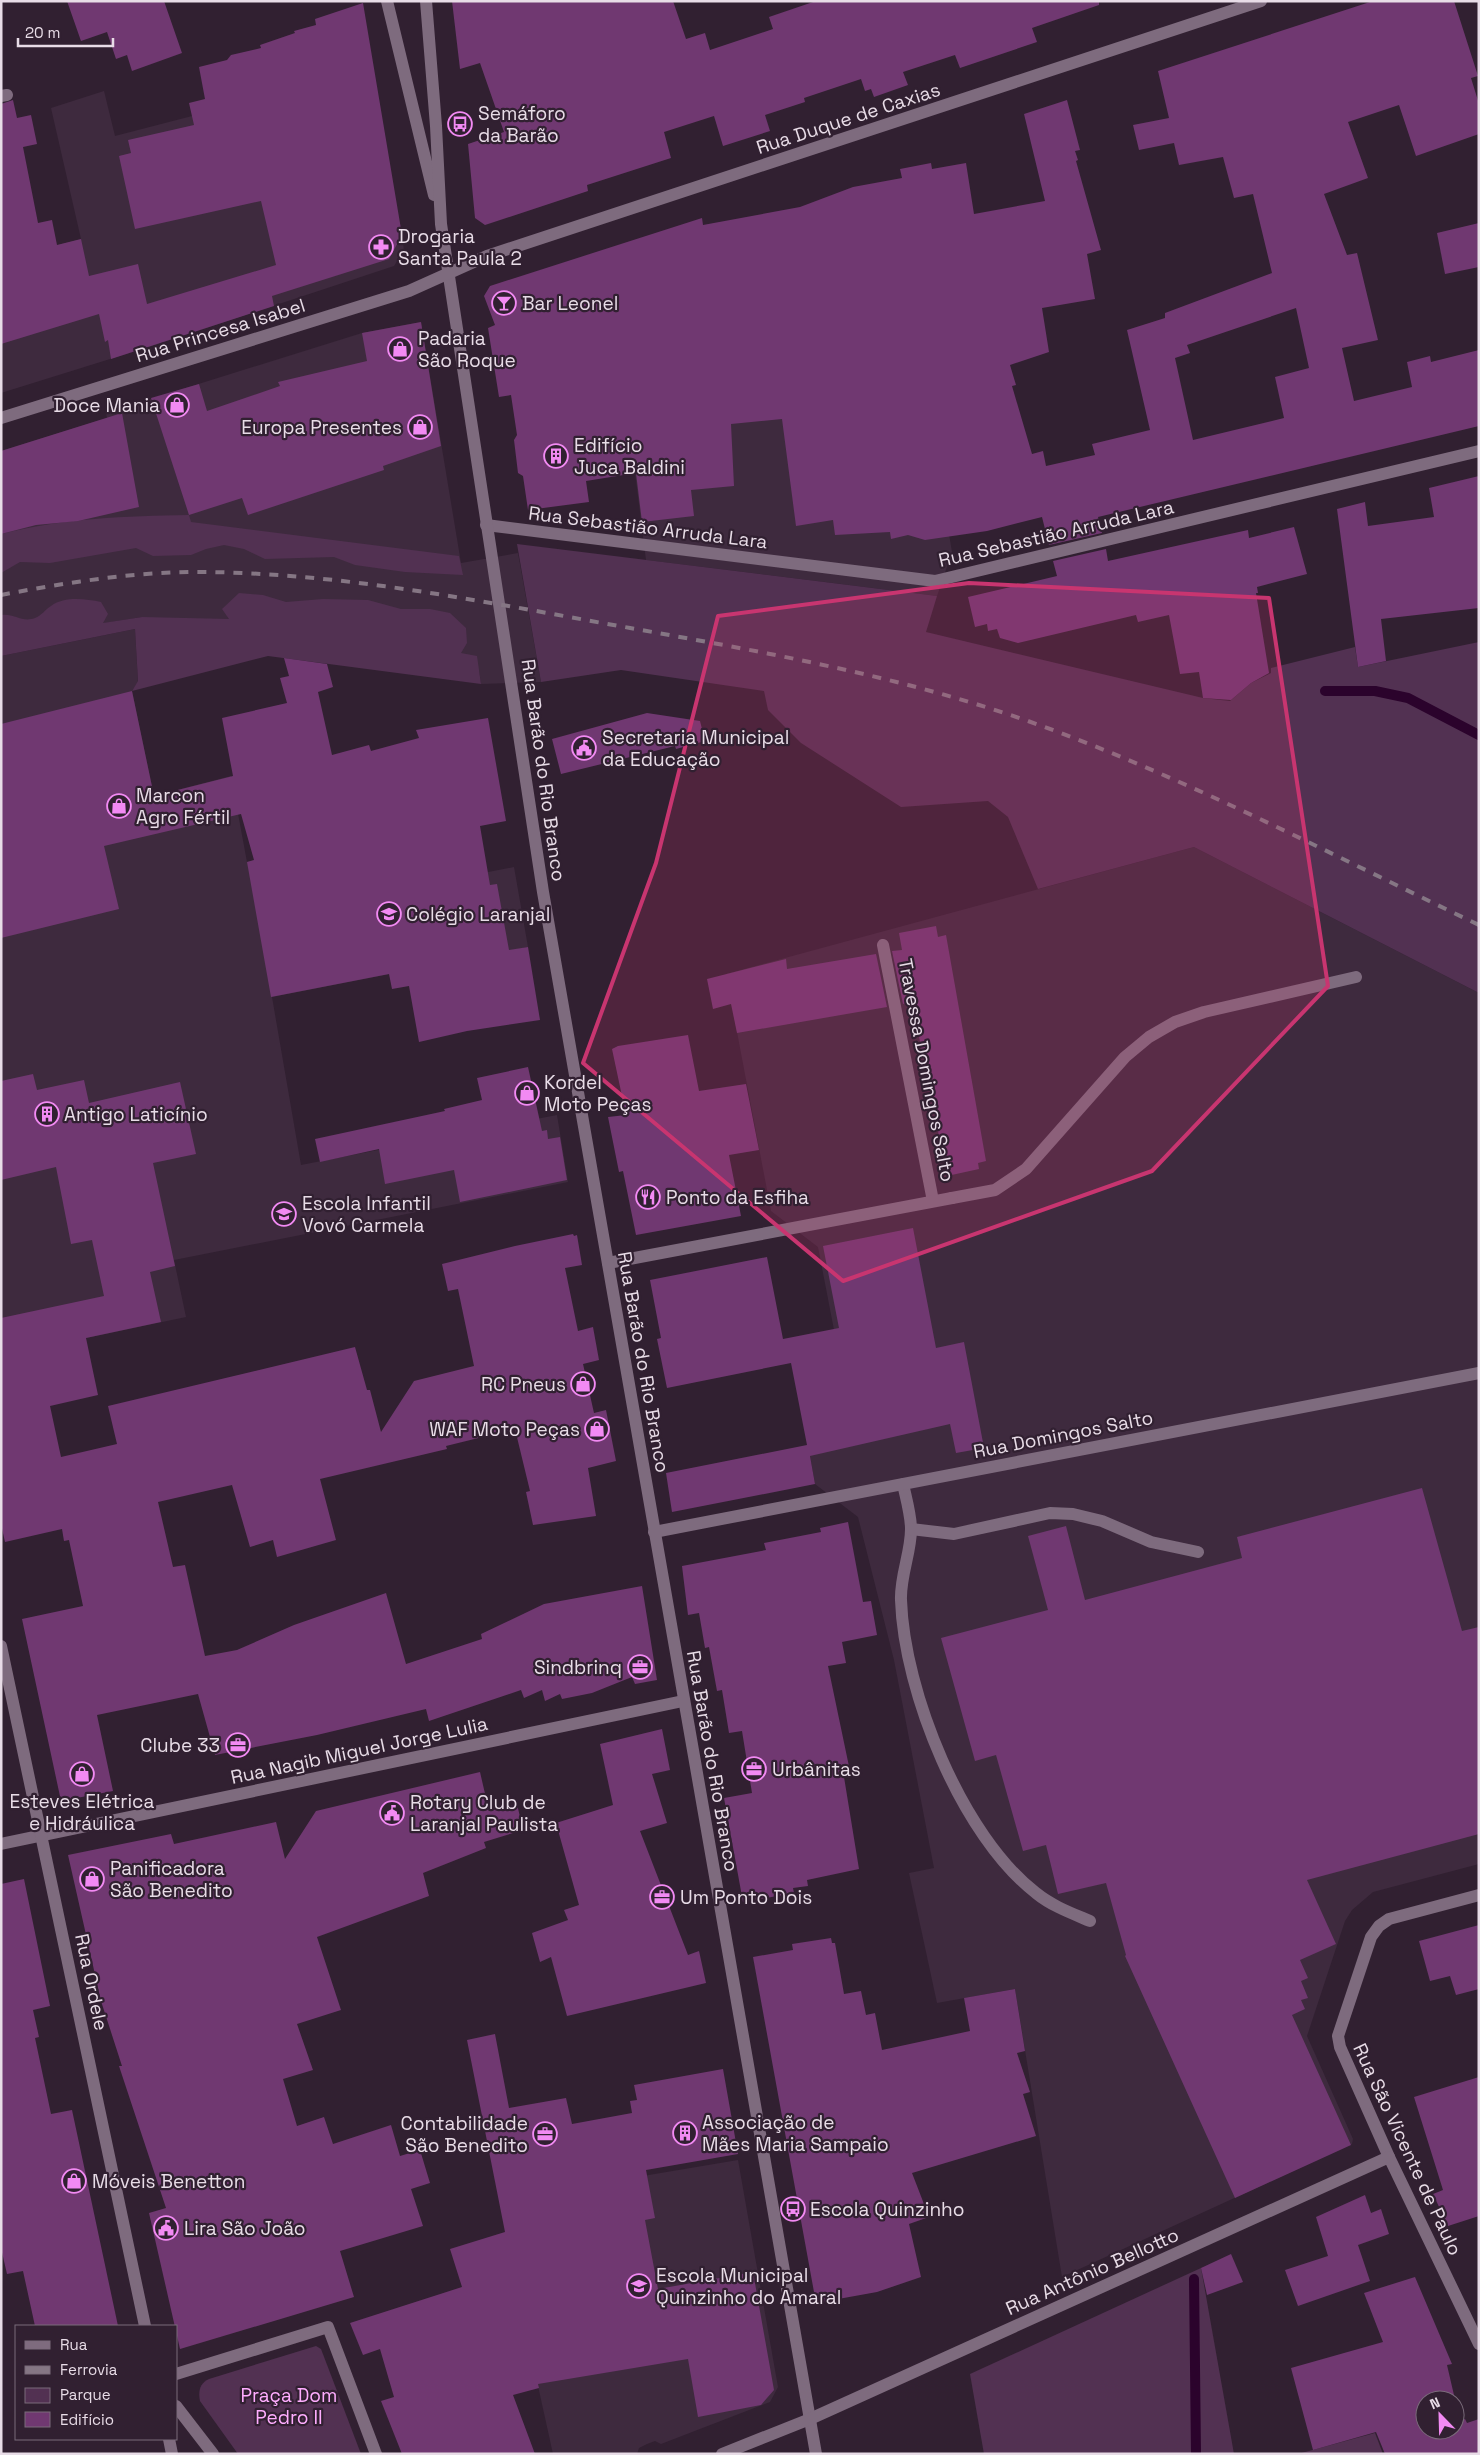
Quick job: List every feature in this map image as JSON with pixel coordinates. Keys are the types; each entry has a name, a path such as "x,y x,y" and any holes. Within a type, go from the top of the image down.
{"main road":[{"path":"387,1 441,224"},
{"path":"426,1 436,126 441,224"},
{"name":"Rua Duque de Caxias","path":"448,273 487,256 1261,1"},
{"name":"Rua Barão do Rio Branco","path":"441,224 543,892 816,2454"},
{"name":"Rua Princesa Isabel","path":"1,418 409,291 448,273"},
{"name":"Rua Sebastião Arruda Lara","path":"486,525 935,581 1479,451"},
{"name":"Travessa Domingos Salto","path":"883,945 933,1201"},
{"path":"608,1263 995,1190 1026,1169 1125,1057 1149,1037 1175,1022 1204,1012 1356,977"},
{"name":"Rua Domingos Salto","path":"654,1532 1478,1377"},
{"path":"903,1484 911,1529 901,1598 908,1657 922,1707 951,1778 994,1849 1016,1874 1036,1893 1055,1906 1090,1921"},
{"path":"911,1529 954,1534 1050,1514 1073,1514 1102,1521 1151,1542 1198,1552"},
{"name":"Rua Ordele","path":"1,1646 146,2325"},
{"name":"Rua Nagib Miguel Jorge Lulia","path":"1,1844 683,1701"},
{"name":"Rua São Vicente de Paulo","path":"1479,1895 1389,1919 1379,1926 1371,1937 1338,2036 1340,2047 1389,2157 1479,2344"},
{"name":"Rua Antônio Bellotto","path":"722,2454 810,2419 1389,2157"},
{"path":"178,2373 328,2328 376,2454"},
{"path":"178,2409 213,2454"},
{"path":"169,2440 172,2454"}],"highlighted area":[{"path":"969,583 1269,598 1328,986 1152,1171 843,1281 583,1063 656,863 718,616"}],"shaded area":[{"path":"104,91 115,136 246,102 385,138 404,250 394,266 155,345 1,393 1,248 4,259 81,239 51,108"},
{"path":"421,322 461,563 518,553 541,682 481,684 479,671 142,617 1,640 1,451 107,418 106,413 109,412 362,333"},
{"path":"921,368 952,552 937,596 646,560 623,376"},
{"path":"135,629 138,682 132,691 154,796 231,776 247,862 331,840 437,882 514,867 528,947 272,997 301,1165 557,1115 568,1182 174,1260 186,1317 1,1356 1,656"},
{"path":"1194,847 1479,993 1479,1864 1373,1892 1352,1910 1345,1921 1307,2036 1353,2139 1352,2144 1062,2277 1015,1989 937,2003 909,1873 934,1868 894,1660 858,1517 815,1484 810,1456 840,1361 818,1247 771,1211 726,974"},
{"name":"Escola Municipal Quinzinho do Amaral","path":"738,2160 778,2387 770,2402 661,2444 655,2441 647,2444 639,2448 637,2454 553,2454 529,2345 637,2177"}],"green space":[{"path":"189,515 191,522 459,556 463,575 405,572 355,565 334,557 265,559 244,549 224,545 191,555 153,556 136,548 50,563 20,562 1,573 1,534 71,521 118,517"},
{"path":"517,544 937,596 926,632 1203,698 1230,701 1251,683 1271,673 1271,668 1355,647 1358,667 1479,642 1479,993 1194,847 1038,889 1008,817 988,801 901,807 801,743 768,710 764,691 621,670 541,682"},
{"path":"239,593 263,595 286,602 323,599 368,600 401,609 430,609 450,613 466,628 467,643 461,653 477,656 481,684 268,656 132,691 138,681 135,629 1,656 1,615 30,619 37,617 57,603 75,599 101,602 108,614 103,623 142,617 229,619 222,609"},
{"path":"1201,2268 1234,2454 984,2454 970,2374"},
{"name":"Praça Dom Pedro II","path":"316,2346 321,2349 361,2454 238,2454 200,2401 199,2394 202,2385 209,2379"},
{"path":"1375,2433 1383,2454 1298,2454"}],"building":[{"path":"67,1 164,1 182,53 132,71 127,55 116,59 107,32 81,41"},
{"path":"452,1 673,1 686,39 705,33 710,50 773,29 769,17 816,1 1099,1 1099,5 1032,28 1037,42 960,68 955,55 903,72 908,85 874,97 871,89 865,91 861,79 804,98 805,102 765,115 770,131 723,146 714,116 664,132 671,158 587,185 588,191 485,225 475,218 468,144 504,132 480,63 460,69"},
{"path":"1373,1 1454,1 1478,76 1471,78 1479,104 1479,134 1416,156 1399,105 1348,122 1368,178 1324,194 1347,255 1357,253 1378,340 1342,348 1354,401 1412,387 1407,362 1430,356 1431,362 1479,350 1479,426 1098,517 1102,533 1049,545 1042,517 987,531 925,540 908,535 891,539 890,532 835,535 833,520 796,526 782,419 731,424 734,486 691,490 694,516 642,522 636,473 586,481 589,502 528,510 523,476 518,473 514,440 517,435 511,395 499,397 488,328 495,325 484,296 490,286 702,218 703,225 800,207 853,187 902,178 900,169 931,163 932,169 966,163 974,214 1045,201 1024,114 1067,100 1080,150 1075,151 1078,160 1076,161 1101,250 1087,254 1095,299 1042,308 1049,352 1010,365 1016,385 1012,386 1032,454 1043,451 1046,466 1095,455 1092,444 1150,430 1127,330 1165,318 1165,313 1272,273 1253,194 1234,198 1223,157 1179,165 1174,143 1139,150 1133,125 1169,118 1158,71","holes":["1296,308 1309,368 1275,377 1284,418 1193,440 1175,358 1190,353 1187,345"]},
{"path":"363,3 402,235 389,259 272,296 274,306 111,359 108,340 105,342 99,314 1,344 1,104 13,100 17,118 31,115 37,144 23,147 38,223 52,220 57,245 81,239 89,276 138,264 147,304 276,265 261,201 135,229 119,156 131,153 128,140 194,125 189,103 205,99 199,67 227,60 231,55 261,48 260,45 295,33 294,31 316,25 315,19"},
{"path":"1479,223 1479,267 1445,274 1437,233"},
{"path":"421,322 441,446 383,466 384,470 248,515 242,498 189,515 151,398 199,384 207,411 280,386 278,382 367,361 362,333"},
{"path":"122,413 139,507 78,521 36,525 1,534 1,451"},
{"path":"1479,476 1479,608 1381,619 1386,661 1358,667 1337,509 1365,502 1368,526 1434,517 1429,488"},
{"path":"1294,527 1307,574 1257,587 1258,593 1256,593 1269,673 1251,683 1231,700 1203,698 1199,672 1180,674 1169,615 1138,622 1136,615 1018,643 1000,638 997,629 988,631 987,624 975,627 968,597 1057,576 1053,561 1106,549 1108,561 1248,530 1249,538"},
{"path":"284,658 327,664 333,687 318,692 332,755 369,745 371,751 419,738 416,730 488,718 506,821 480,826 490,885 497,884 509,950 528,947 540,1020 467,1031 419,1042 409,986 392,989 389,974 271,997 247,862 254,860 241,814 104,846 119,909 1,938 1,724 132,691 154,796 233,776 222,718 287,703 280,678 289,676"},
{"path":"647,713 700,721 705,741 676,749 675,746 561,774 552,739"},
{"path":"936,926 938,937 946,935 986,1161 978,1163 979,1169 947,1176 912,1002 903,1004 892,951 902,950 899,933"},
{"path":"876,954 887,1007 737,1033 731,1004 713,1009 707,979 786,959 787,969"},
{"path":"688,1035 699,1091 746,1084 759,1150 729,1155 741,1216 636,1235 623,1171 619,1172 608,1117 626,1115 612,1049 618,1046"},
{"path":"528,1067 542,1131 547,1130 548,1139 560,1137 567,1180 460,1202 454,1170 385,1184 379,1149 320,1162 315,1139 445,1111 444,1109 482,1100 477,1078"},
{"path":"33,1074 37,1090 84,1080 89,1103 180,1082 196,1154 153,1163 175,1266 150,1272 161,1322 86,1338 98,1395 50,1406 61,1457 117,1444 108,1406 355,1347 367,1390 370,1390 381,1432 414,1381 474,1366 458,1289 448,1291 442,1264 515,1246 573,1234 574,1236 577,1235 582,1265 565,1268 578,1331 593,1327 599,1360 583,1364 594,1413 606,1410 616,1461 588,1468 596,1516 533,1525 526,1492 530,1491 515,1429 446,1446 447,1449 320,1479 336,1540 277,1557 273,1540 250,1547 232,1485 158,1502 173,1567 185,1565 205,1656 237,1650 294,1625 386,1593 406,1664 482,1639 481,1634 544,1604 642,1586 657,1680 635,1684 632,1677 592,1693 562,1699 560,1694 545,1701 542,1690 524,1698 521,1690 429,1721 426,1709 317,1735 215,1755 198,1694 97,1715 113,1791 61,1801 22,1619 83,1606 69,1540 64,1541 62,1529 5,1542 1,1524 1,1318 104,1296 92,1240 71,1244 56,1167 1,1180 1,1081"},
{"path":"913,1228 936,1348 964,1342 984,1448 956,1453 950,1424 810,1456 815,1484 672,1512 666,1473 807,1445 791,1363 667,1388 657,1339 661,1338 650,1280 767,1257 783,1339 839,1328 823,1246"},
{"path":"1422,1488 1462,1631 1479,1627 1479,1834 1307,1880 1336,1944 1300,1960 1308,1978 1301,1981 1308,1998 1301,2000 1305,2009 1292,2015 1351,2145 1235,2198 1125,1956 1106,1883 1058,1894 1046,1845 1023,1851 996,1755 975,1761 941,1638 1048,1610 1028,1536 1066,1526 1085,1600 1242,1558 1237,1537"},
{"path":"848,1522 863,1602 871,1601 877,1635 842,1642 846,1663 828,1666 851,1776 844,1777 859,1869 807,1880 808,1886 793,1888 794,1893 743,1902 724,1798 752,1793 742,1731 729,1733 722,1690 717,1691 709,1647 705,1648 699,1613 688,1615 682,1566 766,1550 764,1543 821,1532 820,1528"},
{"path":"662,1729 670,1770 652,1774 667,1823 640,1831 688,1955 699,1951 706,1983 567,2016 551,1957 540,1962 532,1933 568,1920 564,1910 579,1905 556,1823 613,1805 600,1744"},
{"path":"480,1772 489,1811 517,1804 523,1830 484,1842 486,1848 423,1873 429,1896 317,1937 341,2010 297,2024 313,2070 283,2079 297,2126 324,2117 333,2144 391,2125 400,2156 420,2150 430,2183 411,2189 423,2226 340,2251 354,2297 180,2349 178,2325 175,2325 149,2213 166,2208 119,2066 122,2066 101,2001 68,1855 171,1834 174,1844 276,1822 285,1859 316,1811"},
{"path":"24,1879 50,2006 33,2010 39,2037 35,2038 51,2114 72,2110 118,2325 35,2325 23,2271 7,2274 1,2248 1,1884"},
{"path":"1479,1925 1479,1989 1456,1995 1450,1976 1430,1981 1419,1941"},
{"path":"831,1938 832,1943 835,1943 844,1994 861,1991 866,2015 875,2013 882,2050 970,2031 964,1998 1015,1989 1025,2051 1017,2053 1030,2092 1023,2094 1036,2136 912,2173 929,2217 909,2224 921,2277 877,2292 816,2303 753,1957 793,1950 792,1944"},
{"path":"495,2034 509,2108 566,2098 572,2124 632,2113 630,2101 637,2100 634,2085 723,2069 738,2154 646,2170 655,2218 645,2220 658,2289 753,2272 774,2390 761,2405 698,2417 688,2359 538,2384 539,2388 513,2395 535,2454 402,2454 381,2401 394,2397 380,2349 363,2355 350,2323 462,2287 450,2249 505,2232 467,2040"},
{"path":"1479,2077 1479,2216 1448,2226 1433,2194 1443,2190 1414,2097"},
{"path":"1365,2195 1371,2213 1381,2209 1389,2234 1358,2245 1370,2281 1298,2306 1285,2270 1328,2256 1316,2217"},
{"path":"1231,2254 1243,2282 1207,2295 1201,2268"},
{"path":"1415,2277 1452,2364 1447,2365 1453,2390 1415,2390 1415,2440 1465,2440 1465,2419 1467,2423 1479,2419 1479,2454 1385,2454 1376,2432 1313,2450 1291,2368 1383,2342 1364,2293"}],"waterway":[{"path":"1325,691 1375,691 1408,698 1479,735"},
{"path":"1194,2279 1196,2454"}],"railway":[{"path":"1,595 78,582 156,573 208,572 315,578 420,591 473,600 731,646 881,678 979,705 1028,721 1143,766 1256,817 1479,925"}],"place":[{"name":"Semáforo da Barão","path":"460,124"},
{"name":"Drogaria Santa Paula 2","path":"381,247"},
{"name":"Bar Leonel","path":"504,303"},
{"name":"Padaria São Roque","path":"400,349"},
{"name":"Doce Mania","path":"177,405"},
{"name":"Europa Presentes","path":"420,427"},
{"name":"Edifício Juca Baldini","path":"556,456"},
{"name":"Secretaria Municipal da Educação","path":"584,748"},
{"name":"Marcon Agro Fértil","path":"119,806"},
{"name":"Colégio Laranjal","path":"389,914"},
{"name":"Kordel Moto Peças","path":"527,1093"},
{"name":"Antigo Laticínio","path":"47,1114"},
{"name":"Ponto da Esfiha","path":"648,1197"},
{"name":"Escola Infantil Vovó Carmela","path":"284,1214"},
{"name":"RC Pneus","path":"583,1384"},
{"name":"WAF Moto Peças","path":"597,1429"},
{"name":"Sindbrinq","path":"640,1667"},
{"name":"Clube 33","path":"238,1745"},
{"name":"Urbânitas","path":"754,1769"},
{"name":"Esteves Elétrica e Hidráulica","path":"82,1774"},
{"name":"Rotary Club de Laranjal Paulista","path":"392,1813"},
{"name":"Panificadora São Benedito","path":"92,1879"},
{"name":"Um Ponto Dois","path":"662,1897"},
{"name":"Associação de Mães Maria Sampaio","path":"685,2133"},
{"name":"Contabilidade São Benedito","path":"545,2134"},
{"name":"Móveis Benetton","path":"74,2181"},
{"name":"Escola Quinzinho","path":"793,2209"},
{"name":"Lira São João","path":"166,2228"},
{"name":"Escola Municipal Quinzinho do Amaral","path":"639,2286"}]}
